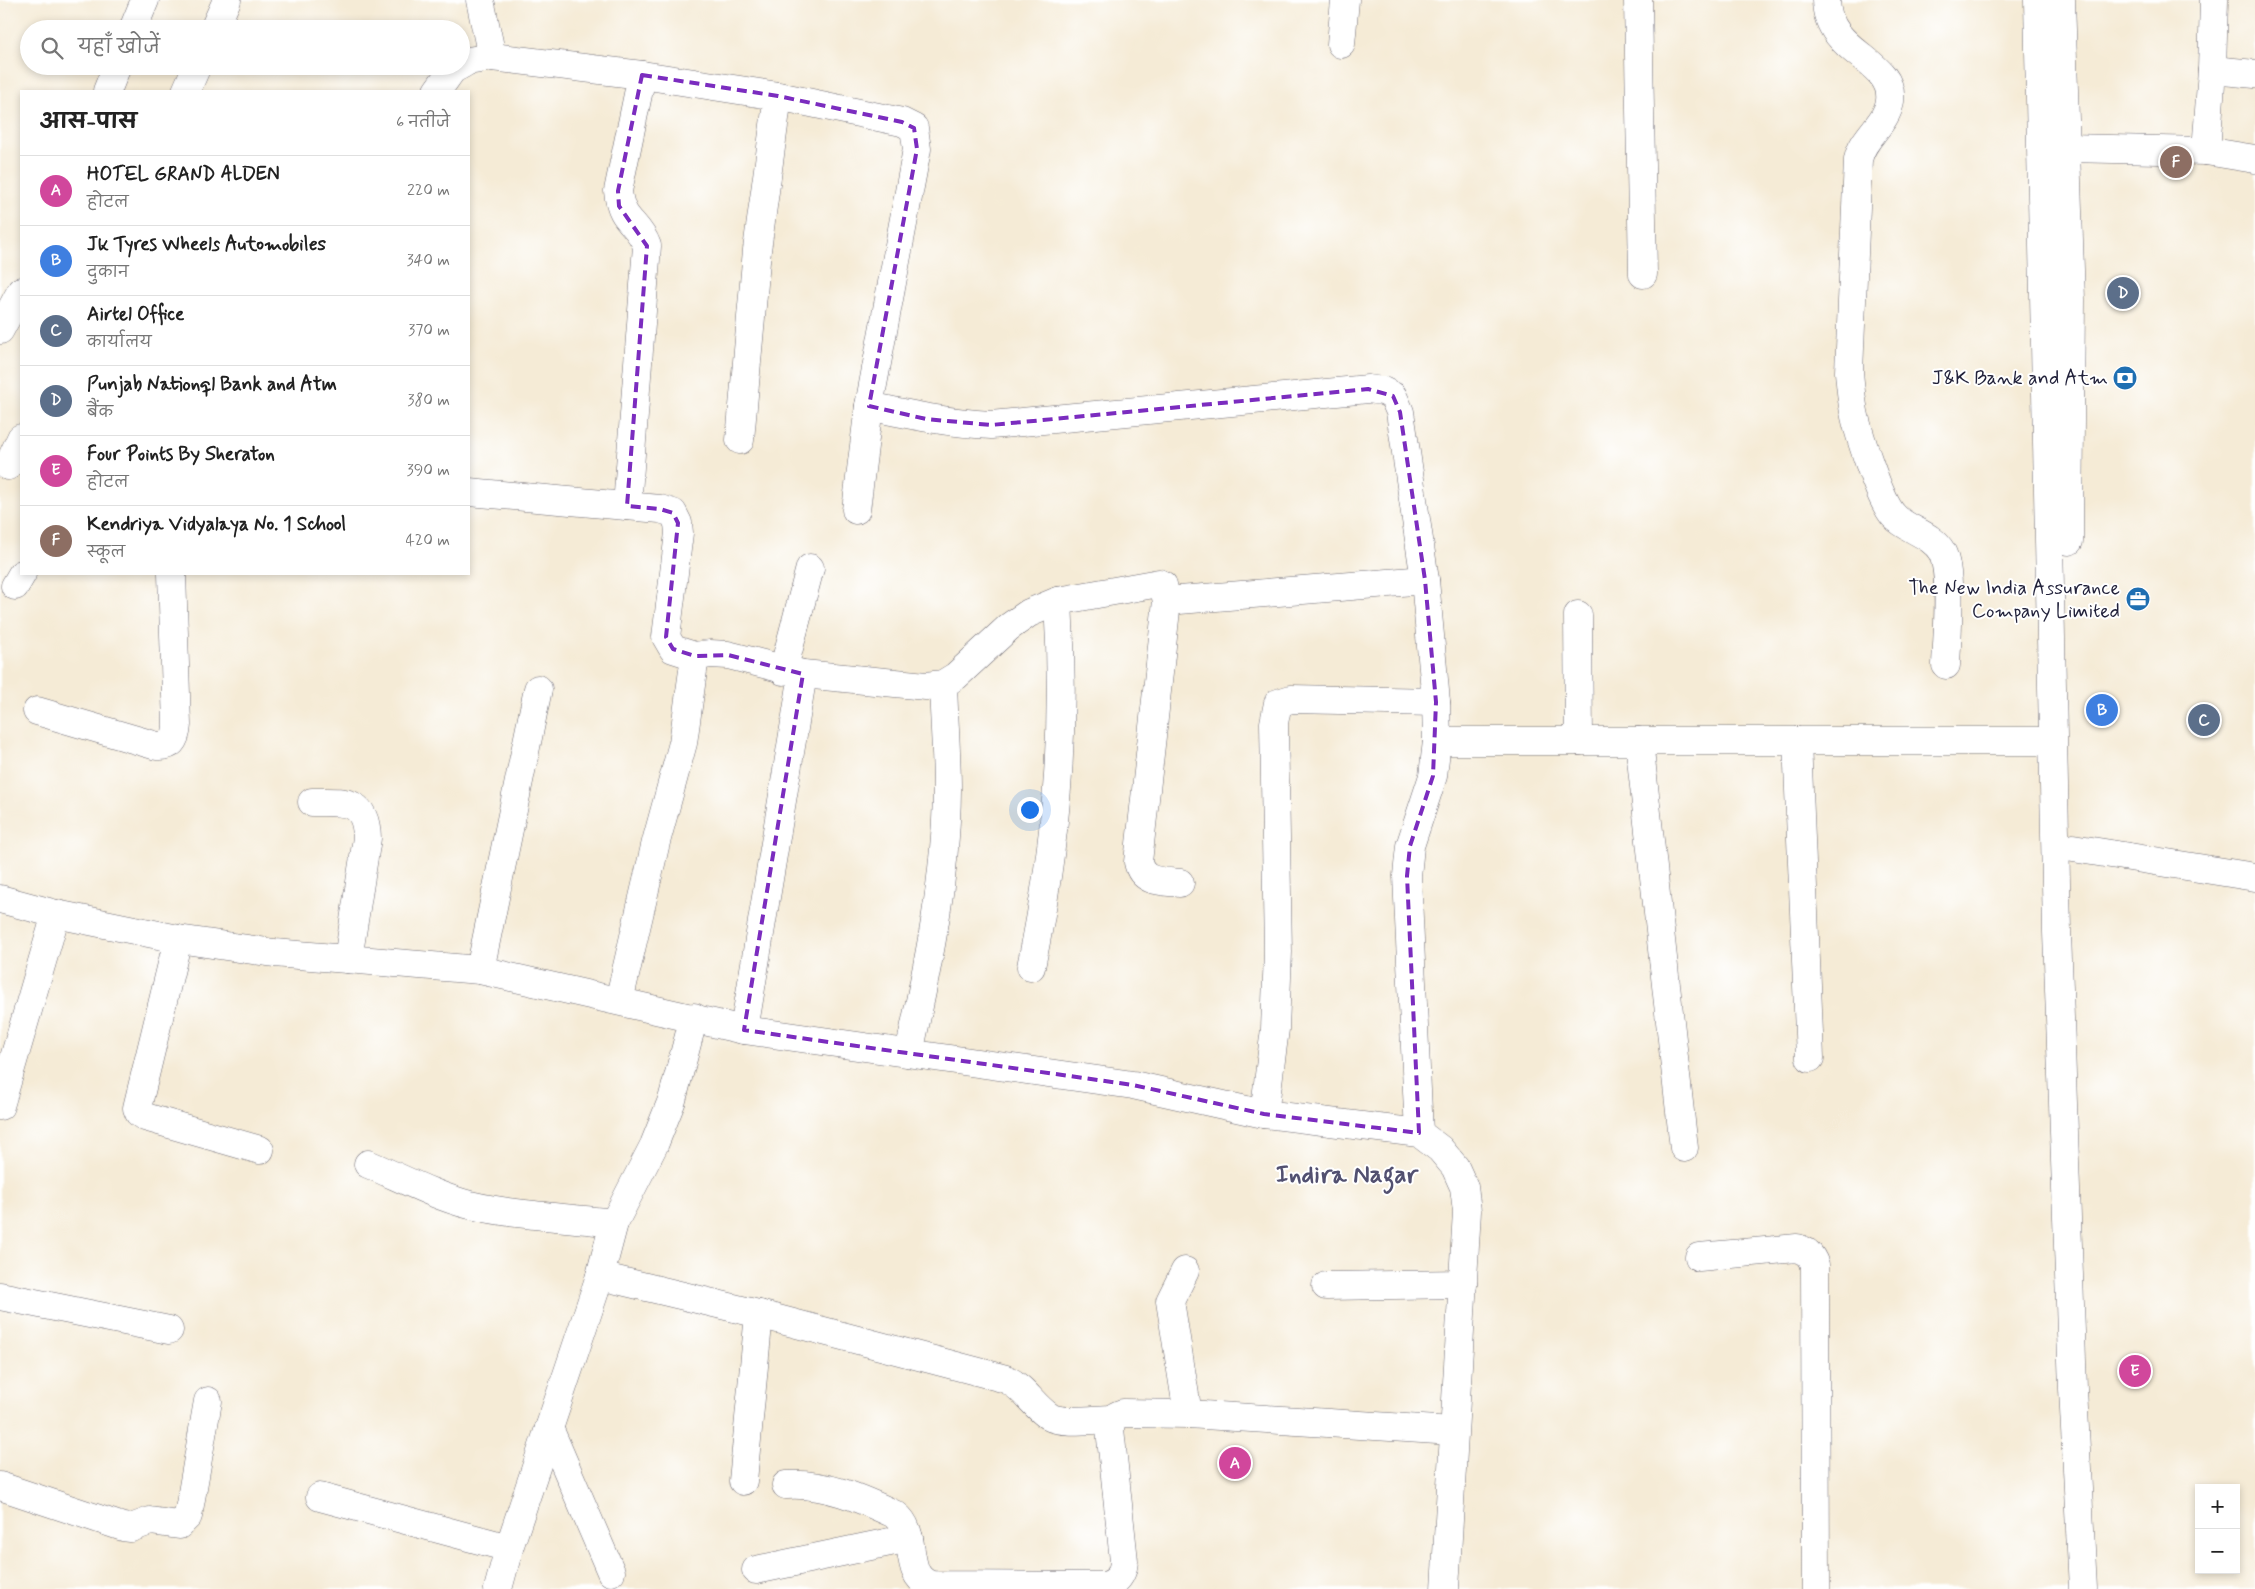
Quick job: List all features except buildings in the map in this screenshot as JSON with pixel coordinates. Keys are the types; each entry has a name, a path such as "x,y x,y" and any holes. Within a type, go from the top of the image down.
{"main road":[{"path":"137,20 145,0"},
{"path":"218,20 227,0"},
{"path":"480,0 492,57"},
{"path":"1341,44 1345,0"},
{"path":"1638,0 1643,274"},
{"path":"1826,0 1826,12 1832,27 1841,40 1881,73 1890,88 1890,102 1886,114 1860,148 1858,160 1849,372 1853,407 1884,501 1894,516 1932,541 1942,552 1946,566 1947,583 1946,665"},
{"path":"2038,0 2057,932 2072,1389 2082,1589"},
{"path":"2061,0 2071,300 2068,602 2070,763 2098,1589"},
{"path":"2206,151 2212,70 2214,0"},
{"path":"470,61 492,57 642,75 778,96 902,122 914,128 917,149 869,406 856,510"},
{"path":"2212,70 2255,74"},
{"path":"107,90 113,75"},
{"path":"186,90 193,75"},
{"path":"438,90 448,75"},
{"path":"627,506 647,246 643,236 626,218 620,206 618,191 642,75"},
{"path":"740,440 757,250 778,96"},
{"path":"2066,148 2206,151 2255,159"},
{"path":"0,330 20,294"},
{"path":"869,406 934,420 991,425 1368,389 1383,391 1393,396 1400,412 1425,580 1436,702 1437,741 1432,776 1410,846 1406,876 1419,1132"},
{"path":"8,466 20,440"},
{"path":"470,492 660,509 673,513 678,523 679,534 666,637 673,649 695,656 710,654 728,655 793,672 926,686 943,684 956,676 1009,627 1029,613 1058,601 1159,582 1163,585 1167,601 1138,862 1140,872 1146,878 1180,883"},
{"path":"744,1030 793,672 810,568"},
{"path":"37,710 157,746 165,746 172,743 176,736 177,725 172,575"},
{"path":"1167,601 1425,580"},
{"path":"1030,967 1050,866 1056,812 1062,705 1058,601"},
{"path":"1578,615 1579,741"},
{"path":"619,1001 656,842 683,743 695,656"},
{"path":"908,1053 933,942 942,870 947,790 943,684"},
{"path":"480,970 538,689"},
{"path":"1264,1114 1275,1029 1278,952 1274,723 1278,703 1291,699 1436,702"},
{"path":"1437,741 2052,741"},
{"path":"1639,741 1684,1148"},
{"path":"1797,741 1810,1058"},
{"path":"312,802 345,802 359,809 367,821 367,838 348,959"},
{"path":"2073,848 2255,877"},
{"path":"0,899 56,914 178,939 274,952 480,970 694,1017 744,1030 1133,1085 1264,1114 1419,1132 1440,1149 1455,1167 1464,1187 1467,1211 1445,1589"},
{"path":"0,1106 56,914"},
{"path":"178,939 137,1108 139,1113 144,1116 260,1150"},
{"path":"498,1589 509,1548 600,1276 614,1223 654,1145 672,1100 694,1017"},
{"path":"368,1164 470,1205 521,1214 614,1223"},
{"path":"1699,1257 1796,1248 1806,1250 1812,1256 1815,1265 1816,1589"},
{"path":"1185,1271 1170,1301 1188,1414"},
{"path":"600,1276 759,1314 1006,1379 1022,1388 1043,1411 1055,1419 1112,1419 1123,1413 1188,1414 1453,1431"},
{"path":"1326,1286 1462,1284"},
{"path":"0,1296 169,1330"},
{"path":"743,1481 759,1314"},
{"path":"0,1486 123,1527 130,1528 150,1521 178,1525 188,1516 208,1401"},
{"path":"786,1485 803,1484 825,1488 887,1511 904,1521 913,1565 919,1578 924,1583 932,1585 1038,1587 1106,1586 1114,1583 1124,1570 1110,1429 1112,1419"},
{"path":"549,1428 611,1572"},
{"path":"320,1497 509,1548"},
{"path":"756,1570 909,1538"}],"highlighted area":[{"path":"642,75 778,96 902,122 914,128 917,149 869,406 926,419 991,425 1368,389 1393,396 1400,412 1425,580 1436,702 1433,776 1410,846 1407,876 1419,1133 1264,1114 1133,1085 744,1030 803,674 728,655 695,656 673,649 666,637 678,523 673,513 660,509 627,506 647,246 619,206 618,191"}],"place":[{"name":"Kendriya Vidyalaya No. 1 School","path":"2176,162"},
{"name":"Punjab Nationql Bank and Atm","path":"2123,293"},
{"name":"J&K Bank and Atm","path":"2125,378"},
{"name":"The New India Assurance Company Limited","path":"2138,599"},
{"name":"Jk Tyres Wheels Automobiles","path":"2102,710"},
{"name":"Airtel Office","path":"2204,720"},
{"name":"Four Points By Sheraton","path":"2135,1371"},
{"name":"HOTEL GRAND ALDEN","path":"1235,1463"}],"district":[{"name":"Indira Nagar","path":"1347,1175"}]}
